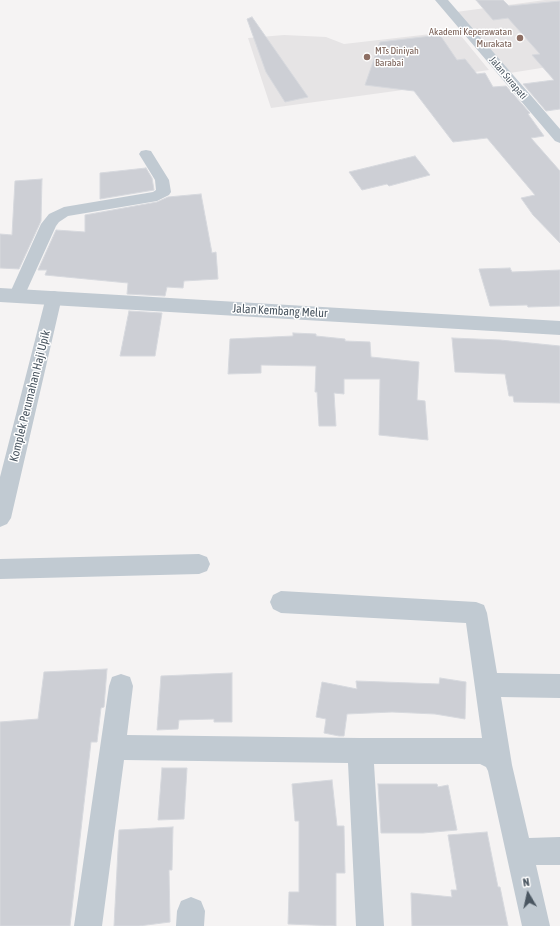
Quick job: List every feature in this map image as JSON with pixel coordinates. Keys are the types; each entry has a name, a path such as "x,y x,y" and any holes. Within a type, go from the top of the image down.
{"street":[{"name":"Jalan Surapati","path":"441,0 560,138"},
{"path":"8,295 49,224 54,218 64,212 157,196 164,192 162,180 146,154"},
{"name":"Jalan Kembang Melur","path":"8,295 560,328"},
{"name":"Komplek Perumahan Haji Upik","path":"0,518 54,297"},
{"path":"0,569 199,564"},
{"path":"281,602 476,613 499,766 536,926"},
{"path":"487,685 560,686"},
{"path":"88,926 121,686"},
{"path":"113,747 360,751 483,751 495,758 499,766"},
{"path":"360,751 370,926"},
{"path":"519,852 560,851"}],"shaded area":[{"name":"Akademi Keperawatan Murakata","path":"545,0 560,0 560,65 510,73 456,12"},
{"name":"MTs Diniyah Barabai","path":"457,31 489,70 406,82 410,89 271,108 248,38 284,35 326,37 344,44"}],"building":[{"path":"476,0 503,0 509,6 560,1 560,109 546,111 523,84 554,80 532,55 540,54 508,18 493,20"},
{"path":"252,17 308,97 285,102 266,72 247,19"},
{"path":"440,35 457,60 465,59 477,74 485,73 493,87 506,86 530,113 528,114 544,136 531,138 560,171 560,243 533,215 521,198 535,195 487,138 453,142 414,91 365,85 380,42"},
{"path":"415,156 430,175 389,186 387,184 362,190 349,172"},
{"path":"146,168 152,178 154,190 100,199 100,173"},
{"path":"42,179 41,221 19,269 0,268 0,234 12,235 15,181"},
{"path":"201,194 212,253 216,252 218,279 184,281 183,288 167,287 165,296 127,294 128,283 45,275 47,270 38,270 56,230 85,232 85,215 157,202 168,197"},
{"path":"510,268 512,272 560,270 560,306 490,306 479,269"},
{"path":"129,311 162,313 155,356 120,356"},
{"path":"293,333 316,334 316,336 345,339 345,341 370,342 371,357 419,362 417,400 425,401 428,440 379,435 380,379 344,379 344,394 334,393 336,426 319,426 317,392 315,392 316,366 261,365 261,373 228,374 230,339 293,336"},
{"path":"452,338 500,340 560,346 560,403 514,402 513,396 509,396 505,374 455,372"},
{"path":"107,669 104,707 101,708 97,742 91,742 70,926 0,926 0,722 38,719 44,672"},
{"path":"232,673 232,722 214,722 214,719 179,720 178,729 157,730 161,676"},
{"path":"440,678 466,682 465,719 435,714 392,712 347,714 344,736 339,736 324,733 326,719 316,717 322,682 357,689 356,681 439,684"},
{"path":"162,768 187,768 184,819 158,820"},
{"path":"332,780 337,826 344,826 345,873 336,873 336,926 288,924 289,892 299,892 299,821 295,821 292,784"},
{"path":"378,784 437,784 438,787 448,785 457,830 423,833 381,833"},
{"path":"173,827 172,870 169,870 170,922 139,926 114,926 119,830"},
{"path":"487,832 498,887 500,887 508,926 412,926 411,893 452,897 451,890 457,890 448,835"}],"place":[{"name":"Akademi Keperawatan Murakata","path":"520,38"},
{"name":"MTs Diniyah Barabai","path":"367,57"}]}
